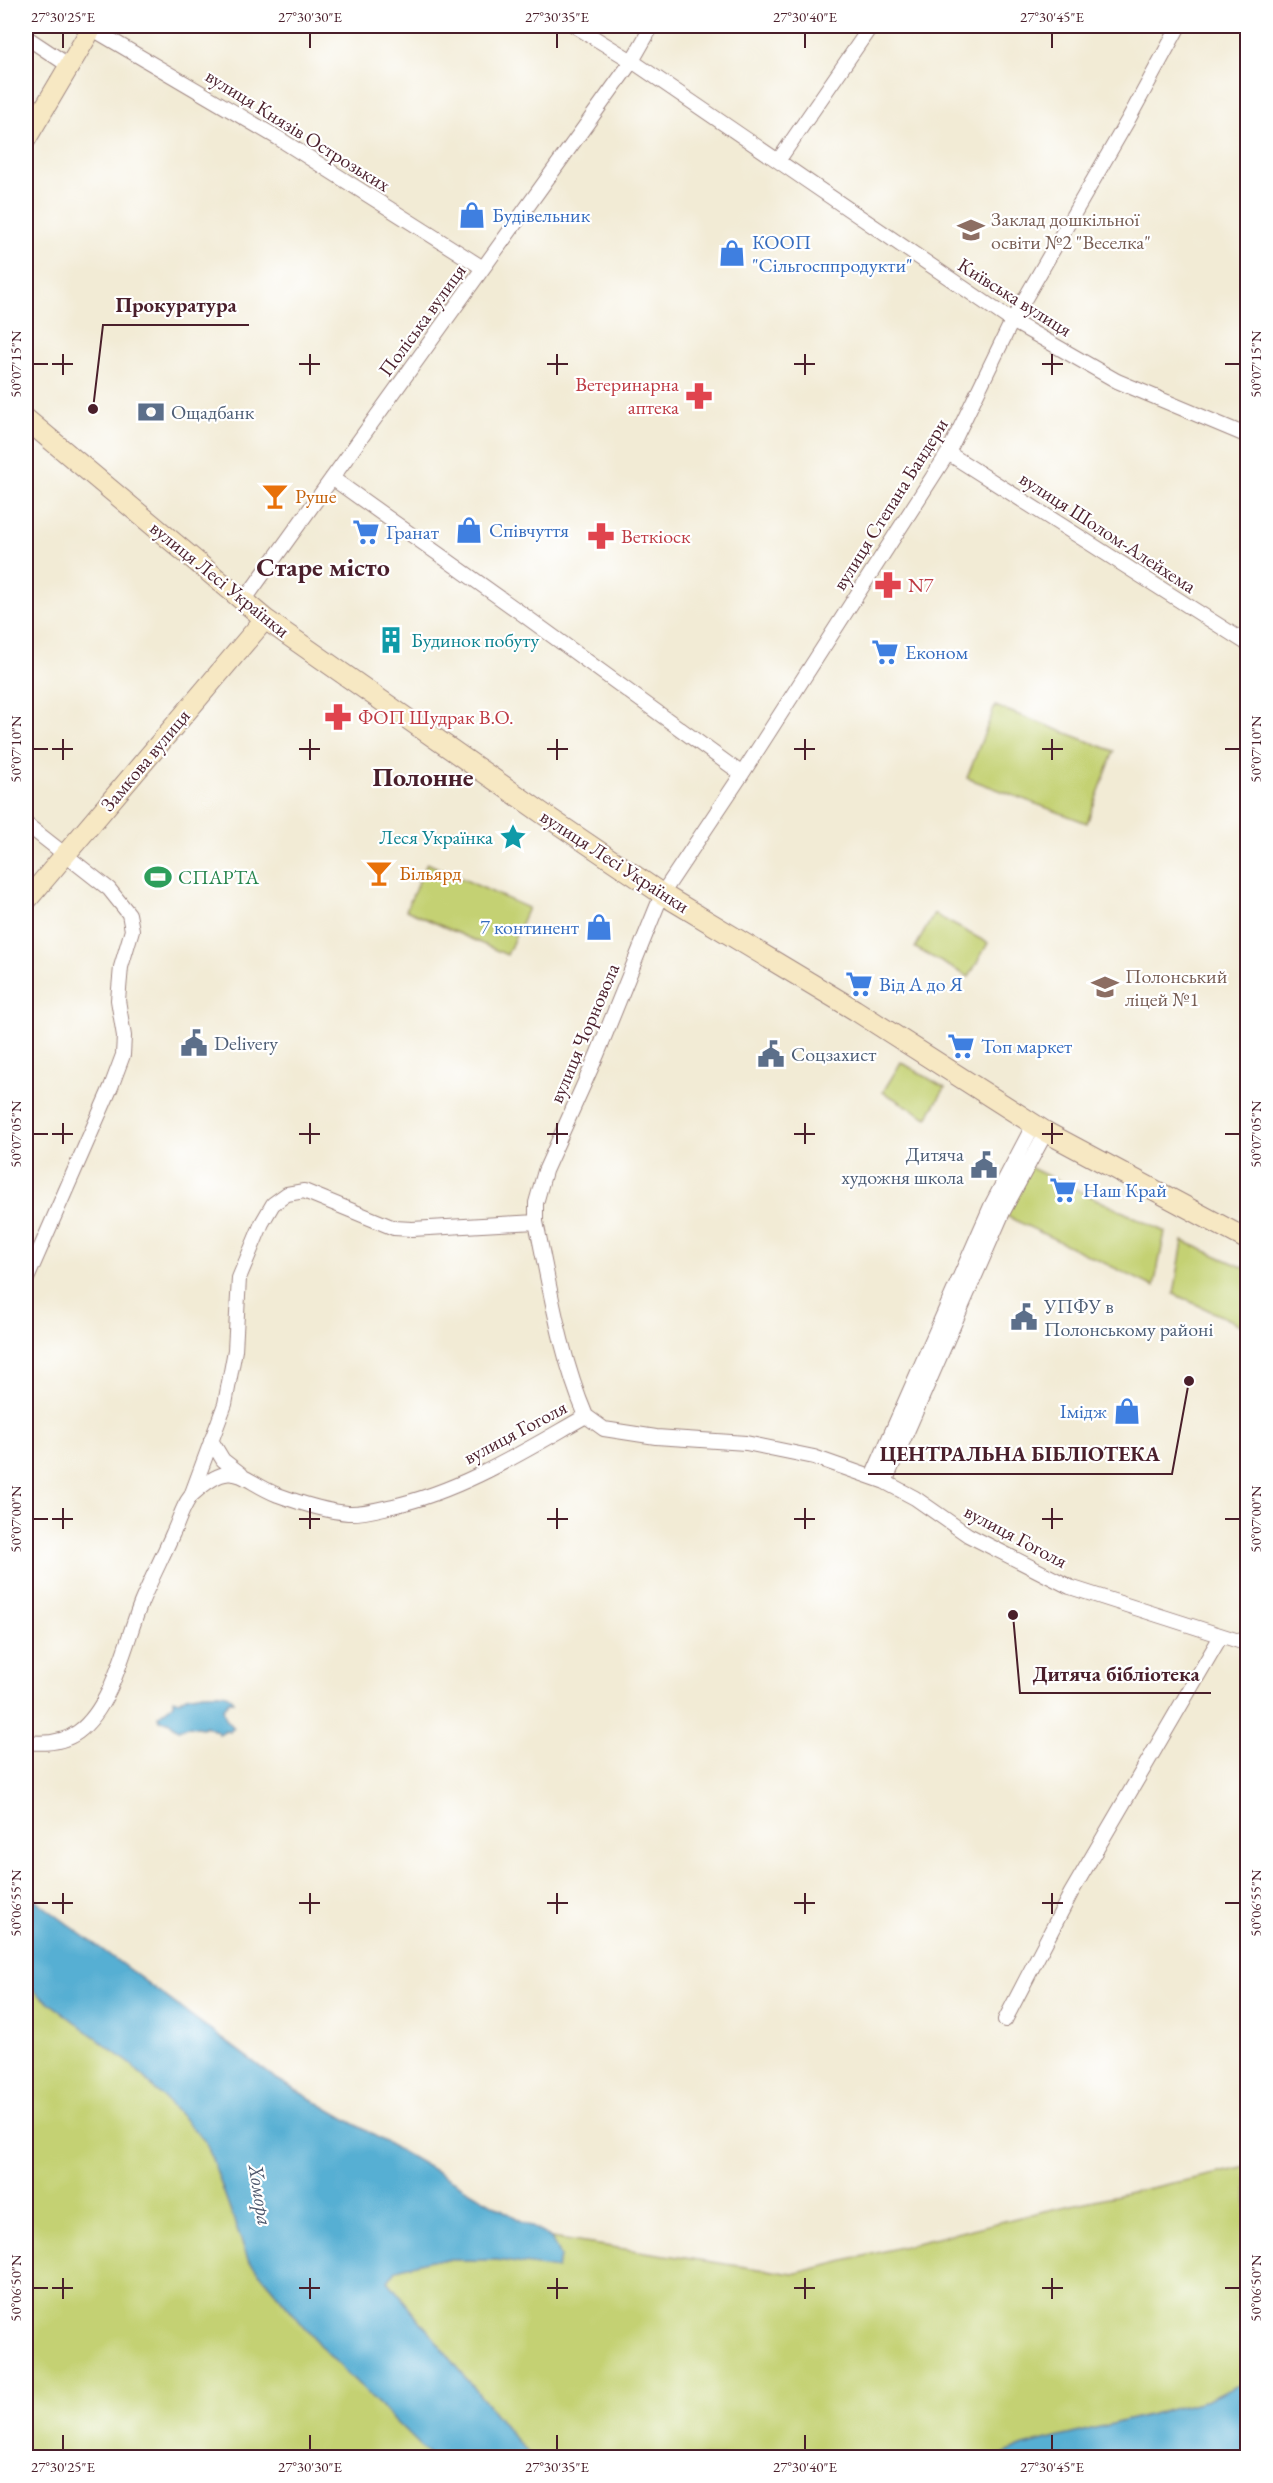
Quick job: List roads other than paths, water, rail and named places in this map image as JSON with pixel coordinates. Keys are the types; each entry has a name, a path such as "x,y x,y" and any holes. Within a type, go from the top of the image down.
{"main road":[{"path":"26,139 92,27"},
{"name":"вулиця Лесі Українки","path":"26,419 265,619 662,894 865,1016 1040,1128 1248,1240"},
{"name":"Замкова вулиця","path":"26,901 265,619"}],"street":[{"name":"Київська вулиця","path":"576,26 632,61 1012,321 1117,381 1248,436"},
{"name":"Поліська вулиця","path":"243,602 632,61 652,26"},
{"path":"778,161 872,26"},
{"name":"вулиця Степана Бандери","path":"662,894 742,774 948,453 1012,321 1128,120 1179,26"},
{"name":"вулиця Князів Острозьких","path":"92,27 278,138 483,268"},
{"path":"26,37 68,65"},
{"name":"вулиця Шолом-Алейхема","path":"948,453 1248,644"},
{"path":"332,478 742,774"},
{"path":"26,824 109,889 129,914 132,930 121,967 118,1000 124,1036 123,1055 26,1281"},
{"name":"вулиця Чорновола","path":"586,1416 576,1392 561,1336 536,1222 536,1203 545,1171 597,1055 662,894"},
{"path":"879,1480 991,1206 1040,1128"},
{"path":"26,1742 38,1744 62,1740 77,1732 104,1702 142,1601 191,1495 225,1404 235,1350 239,1278 262,1223 273,1204 286,1194 304,1191 394,1228 536,1222"},
{"name":"вулиця Гоголя","path":"211,1440 223,1460 241,1474 276,1494 321,1509 350,1513 376,1510 414,1501 490,1471 586,1416 604,1429 656,1437 746,1443 814,1457 879,1480 915,1498 968,1535 1070,1587 1248,1644"},
{"path":"191,1495 211,1478 226,1474 241,1474"},
{"path":"1005,2020 1071,1893 1221,1636"}],"water":[{"path":"204,1693 225,1694 234,1701 229,1701 223,1709 226,1719 234,1728 229,1732 226,1730 219,1734 205,1726 203,1728 188,1726 178,1730 169,1721 159,1720 158,1716 173,1704 173,1699 180,1701 186,1696"},
{"name":"Хомора","path":"26,1893 275,2078 551,2238 560,2257 557,2269 497,2260 431,2260 397,2269 388,2281 532,2457 432,2457 322,2348 248,2259 206,2142 132,2065 26,1985"},
{"path":"1247,2381 1247,2452 1235,2457 996,2457 1024,2446 1208,2400"}],"place":[{"name":"Будівельник","path":"472,215"},
{"name":"Заклад дошкільної освіти №2 \"Веселка\"","path":"971,230"},
{"name":"КООП \"Сільгосппродукти\"","path":"732,253"},
{"name":"Ветеринарна аптека","path":"699,396"},
{"name":"Прокуратура","path":"93,409"},
{"name":"Ощадбанк","path":"151,412"},
{"name":"Руше","path":"275,496"},
{"name":"Співчуття","path":"469,530"},
{"name":"Гранат","path":"366,532"},
{"name":"Веткіоск","path":"601,536"},
{"name":"N7","path":"888,585"},
{"name":"Будинок побуту","path":"391,640"},
{"name":"Економ","path":"885,652"},
{"name":"ФОП Шудрак В.О.","path":"338,717"},
{"name":"Леся Українка","path":"513,837"},
{"name":"Більярд","path":"379,873"},
{"name":"СПАРТА","path":"158,877"},
{"name":"7 континент","path":"599,927"},
{"name":"Від А до Я","path":"859,984"},
{"name":"Полонський ліцей №1","path":"1105,987"},
{"name":"Delivery","path":"194,1043"},
{"name":"Топ маркет","path":"961,1046"},
{"name":"Соцзахист","path":"771,1054"},
{"name":"Дитяча художня школа","path":"984,1165"},
{"name":"Наш Край","path":"1063,1190"},
{"name":"УПФУ в Полонському районі","path":"1024,1317"},
{"name":"ЦЕНТРАЛЬНА БІБЛІОТЕКА","path":"1189,1381"},
{"name":"Імідж","path":"1127,1411"},
{"name":"Дитяча бібліотека","path":"1013,1615"}],"district":[{"name":"Старе місто","path":"323,567"},
{"name":"Полонне","path":"423,777"}]}
